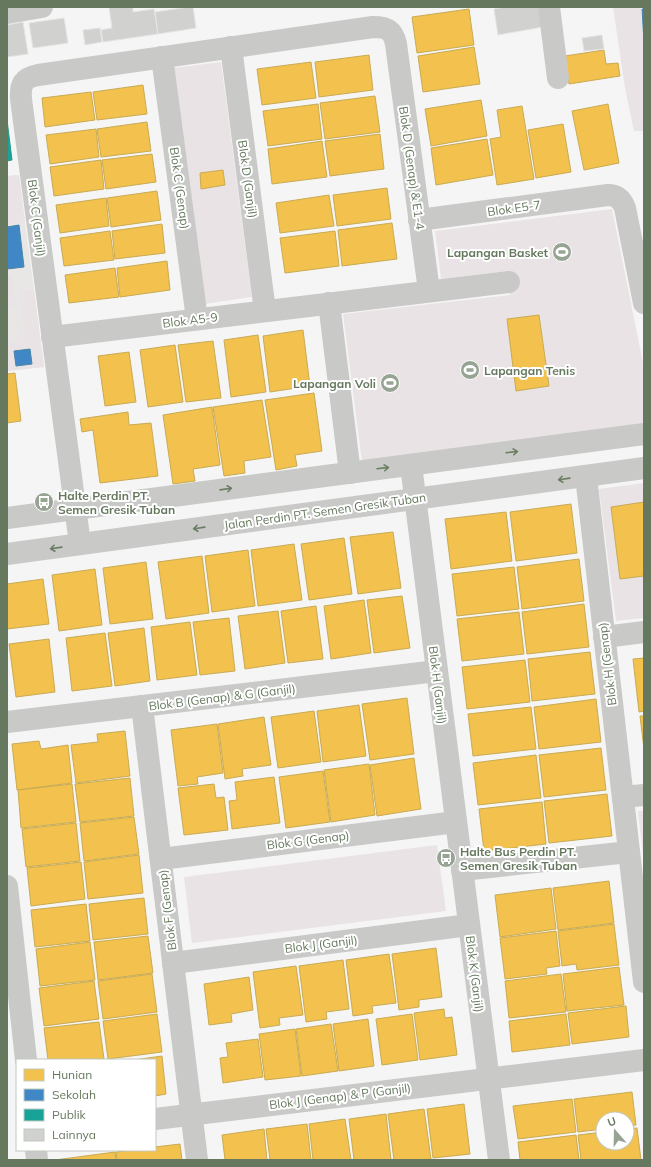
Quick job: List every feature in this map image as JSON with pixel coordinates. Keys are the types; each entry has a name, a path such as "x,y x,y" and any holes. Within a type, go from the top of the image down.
{"street":[{"path":"7,13 42,7"},
{"path":"549,7 558,78"},
{"name":"Blok D (Genap) & E1-4","path":"231,47 373,27 383,27 390,31 396,44 429,291"},
{"path":"162,57 231,47"},
{"name":"Blok D (Ganjil)","path":"231,47 265,311"},
{"name":"Blok C (Ganjil)","path":"80,544 21,99 22,85 26,80 33,76 162,57"},
{"name":"Blok C (Genap)","path":"162,57 197,319"},
{"name":"Blok E5-7","path":"419,220 614,195 619,198 625,208 644,303"},
{"name":"Blok A5-9","path":"52,337 509,282"},
{"path":"329,303 350,473"},
{"path":"7,518 644,434"},
{"name":"Blok H (Ganjil)","path":"411,465 462,870"},
{"name":"Jalan Perdin PT. Semen Gresik Tuban","path":"7,554 644,468"},
{"name":"Blok H (Genap)","path":"586,476 644,982"},
{"path":"604,637 644,632"},
{"name":"Blok B (Genap) & G (Ganjil)","path":"7,722 437,671"},
{"name":"Blok F (Genap)","path":"142,706 197,1160"},
{"path":"623,798 644,795"},
{"name":"Blok G (Genap)","path":"161,859 456,822"},
{"path":"462,870 629,852"},
{"name":"Blok K (Ganjil)","path":"462,870 498,1160"},
{"path":"7,886 26,1059"},
{"name":"Blok J (Ganjil)","path":"173,963 469,925"},
{"name":"Blok J (Genap) & P (Ganjil)","path":"156,1119 644,1060"}],"shaded area":[{"path":"613,7 641,7 644,50 644,131 634,131 625,88"},
{"path":"221,62 252,297 204,304 173,68"},
{"path":"19,175 44,367 7,371 7,176"},
{"path":"19,175 25,223 7,225 7,176"},
{"path":"612,209 644,368 644,425 362,462 343,314 510,295 507,271 441,279 435,231"},
{"path":"12,275 16,307 7,308 7,276"},
{"path":"34,289 44,367 7,371 7,339 13,344 24,332 20,290"},
{"path":"644,483 644,618 616,621 599,489"},
{"path":"638,811 644,811 644,864"},
{"path":"437,845 446,911 192,943 184,877"}],"building: Hunian":[{"path":"469,9 474,45 417,53 412,17"},
{"path":"474,47 480,84 423,92 418,56"},
{"path":"604,50 606,64 618,63 620,76 569,84 565,56"},
{"path":"369,55 373,90 319,97 315,62"},
{"path":"311,62 316,98 262,105 257,69"},
{"path":"143,85 147,114 97,120 93,92"},
{"path":"91,92 95,120 45,127 42,98"},
{"path":"375,96 380,132 325,139 320,103"},
{"path":"481,100 487,136 431,146 425,109"},
{"path":"318,104 322,139 268,146 263,111"},
{"path":"608,104 619,163 584,170 572,111"},
{"path":"522,106 534,179 497,185 490,139 501,137 497,110"},
{"path":"147,122 151,151 101,157 97,129"},
{"path":"563,124 571,172 536,178 528,130"},
{"path":"96,129 99,157 50,164 46,135"},
{"path":"380,134 384,169 330,176 325,141"},
{"path":"487,139 493,175 436,185 431,148"},
{"path":"322,141 327,177 272,184 268,149"},
{"path":"152,154 156,182 106,189 102,160"},
{"path":"101,160 104,189 54,196 50,167"},
{"path":"223,170 225,185 201,189 200,173"},
{"path":"387,188 391,219 337,226 333,195"},
{"path":"157,191 161,220 111,227 107,198"},
{"path":"329,195 334,226 280,233 276,203"},
{"path":"106,198 109,226 60,233 56,205"},
{"path":"392,223 397,259 342,266 338,230"},
{"path":"162,224 165,253 115,259 112,231"},
{"path":"110,231 114,260 64,266 60,238"},
{"path":"335,231 339,266 285,273 280,238"},
{"path":"167,261 170,290 120,297 117,268"},
{"path":"115,268 119,297 69,303 65,275"},
{"path":"539,315 549,386 516,391 507,319"},
{"path":"303,330 310,386 270,392 263,336"},
{"path":"258,335 266,392 231,397 224,340"},
{"path":"213,341 221,398 186,402 178,345"},
{"path":"175,345 183,402 148,407 140,350"},
{"path":"129,352 136,402 105,406 98,356"},
{"path":"15,373 21,421 7,423 7,374"},
{"path":"314,393 322,451 295,455 297,466 276,470 265,400"},
{"path":"262,400 271,457 244,461 245,473 224,476 213,407"},
{"path":"212,407 220,465 193,469 195,481 173,484 163,415"},
{"path":"128,412 129,425 151,423 158,476 100,483 93,430 82,432 80,419"},
{"path":"644,502 644,576 620,579 611,507"},
{"path":"571,504 577,553 516,561 510,512"},
{"path":"506,512 512,561 451,569 445,519"},
{"path":"393,532 401,588 358,594 350,537"},
{"path":"344,538 352,594 309,600 301,544"},
{"path":"294,544 302,600 258,606 251,550"},
{"path":"248,550 255,606 212,612 205,556"},
{"path":"202,556 209,613 166,619 158,562"},
{"path":"579,559 584,601 522,609 517,567"},
{"path":"146,562 153,619 110,624 103,568"},
{"path":"514,567 519,609 457,616 452,574"},
{"path":"95,569 102,625 59,631 52,575"},
{"path":"43,579 49,624 7,629 7,584"},
{"path":"402,596 410,648 374,653 367,600"},
{"path":"364,600 371,653 331,659 324,606"},
{"path":"584,604 589,647 527,654 522,612"},
{"path":"316,606 323,659 288,663 281,611"},
{"path":"278,611 285,663 245,669 238,616"},
{"path":"519,612 524,654 462,661 457,619"},
{"path":"229,618 235,671 200,675 193,622"},
{"path":"190,622 197,675 157,680 151,627"},
{"path":"144,628 150,681 115,686 108,633"},
{"path":"105,633 112,686 72,691 66,638"},
{"path":"49,639 55,692 16,697 9,644"},
{"path":"590,652 595,694 532,701 528,659"},
{"path":"644,658 644,711 639,712 633,659"},
{"path":"525,660 530,702 467,709 462,667"},
{"path":"407,698 414,754 370,760 362,704"},
{"path":"596,699 601,742 539,749 534,707"},
{"path":"359,705 366,756 323,762 317,711"},
{"path":"531,707 536,749 473,756 468,714"},
{"path":"314,711 321,762 278,768 271,717"},
{"path":"640,716 644,716 644,749"},
{"path":"264,717 271,765 242,769 243,776 225,779 218,724"},
{"path":"217,724 223,773 197,777 198,784 178,786 171,730"},
{"path":"125,731 130,776 76,783 71,745 98,742 97,734"},
{"path":"39,741 41,749 68,745 72,783 17,790 12,744"},
{"path":"601,748 606,790 544,797 539,755"},
{"path":"536,755 541,798 478,805 473,763"},
{"path":"414,758 421,809 377,816 370,765"},
{"path":"369,764 375,815 331,822 324,770"},
{"path":"323,771 330,822 286,828 279,777"},
{"path":"274,777 280,823 232,829 229,801 237,800 235,782"},
{"path":"130,778 134,816 80,822 75,784"},
{"path":"72,784 76,822 21,828 18,790"},
{"path":"214,784 216,798 224,797 228,830 184,835 178,788"},
{"path":"607,794 612,836 549,843 544,801"},
{"path":"542,802 546,844 484,851 479,809"},
{"path":"134,817 139,854 84,861 80,823"},
{"path":"76,823 80,861 26,867 22,829"},
{"path":"139,855 143,893 88,899 84,862"},
{"path":"81,862 85,899 31,906 27,868"},
{"path":"609,881 614,923 558,930 553,888"},
{"path":"551,888 556,929 500,937 495,895"},
{"path":"144,898 148,934 93,940 89,904"},
{"path":"86,904 90,941 35,947 31,910"},
{"path":"614,924 619,965 577,970 576,964 562,966 558,931"},
{"path":"556,931 560,966 546,968 547,974 505,979 500,938"},
{"path":"148,936 153,973 98,980 94,942"},
{"path":"90,942 95,980 40,986 36,949"},
{"path":"436,948 442,997 419,1000 419,1007 399,1010 392,954"},
{"path":"389,954 396,1003 372,1006 373,1013 353,1016 346,960"},
{"path":"343,960 349,1009 326,1012 327,1019 306,1022 299,966"},
{"path":"296,966 303,1015 279,1018 280,1025 260,1028 253,972"},
{"path":"619,967 624,1005 567,1011 563,974"},
{"path":"152,974 157,1012 103,1019 98,981"},
{"path":"561,974 566,1012 509,1018 505,981"},
{"path":"249,977 253,1010 231,1014 232,1022 209,1025 204,984"},
{"path":"94,981 99,1019 44,1026 39,988"},
{"path":"626,1006 629,1037 572,1044 568,1013"},
{"path":"444,1009 445,1018 452,1017 457,1055 420,1060 414,1013"},
{"path":"157,1014 162,1052 108,1059 103,1021"},
{"path":"412,1014 418,1060 382,1065 376,1019"},
{"path":"566,1014 570,1045 512,1052 509,1021"},
{"path":"368,1019 374,1066 339,1071 333,1024"},
{"path":"99,1022 104,1059 48,1059 44,1028"},
{"path":"331,1024 338,1071 302,1076 296,1029"},
{"path":"295,1029 301,1076 265,1080 259,1034"},
{"path":"258,1039 263,1077 223,1083 220,1058 228,1057 226,1043"},
{"path":"162,1056 166,1094 156,1096 156,1059 141,1059"},
{"path":"632,1092 634,1111 595,1111 595,1130 578,1132 574,1099"},
{"path":"572,1099 576,1132 518,1139 513,1106"},
{"path":"464,1104 470,1154 433,1158 427,1109"},
{"path":"424,1109 431,1159 394,1160 388,1114"},
{"path":"386,1114 391,1160 354,1160 349,1119"},
{"path":"345,1119 351,1160 313,1160 309,1124"},
{"path":"307,1124 311,1160 270,1160 266,1129"},
{"path":"635,1128 637,1128 641,1160 581,1160 578,1135 595,1133 595,1151 635,1151"},
{"path":"264,1129 267,1160 225,1160 222,1135"},
{"path":"576,1135 579,1160 520,1160 518,1142"},
{"path":"180,1144 182,1160 117,1160 116,1152 156,1151 156,1147"},
{"path":"115,1152 116,1160 55,1160"}],"building: Sekolah":[{"path":"642,9 644,9 644,43"},
{"path":"19,225 24,267 7,269 7,227"},
{"path":"30,349 32,364 16,366 14,351"}],"building: Publik":[{"path":"7,120 12,160 7,161"}],"building: Lainnya":[{"path":"109,7 133,7 133,12 154,9 158,34 103,42 101,30 112,28"},
{"path":"193,7 196,28 158,34 155,12"},
{"path":"505,7 540,7 543,27 498,35 494,9"},
{"path":"64,18 68,43 33,48 29,23"},
{"path":"23,22 28,54 7,57 7,25"},
{"path":"100,28 102,42 85,45 83,30"},
{"path":"602,35 604,49 584,51 582,38"}],"place":[{"name":"Lapangan Basket","path":"562,252"},
{"name":"Lapangan Tenis","path":"470,370"},
{"name":"Lapangan Voli","path":"390,383"},
{"name":"Halte Perdin PT. Semen Gresik Tuban","path":"44,502"},
{"name":"Halte Bus Perdin PT. Semen Gresik Tuban","path":"446,858"}]}
